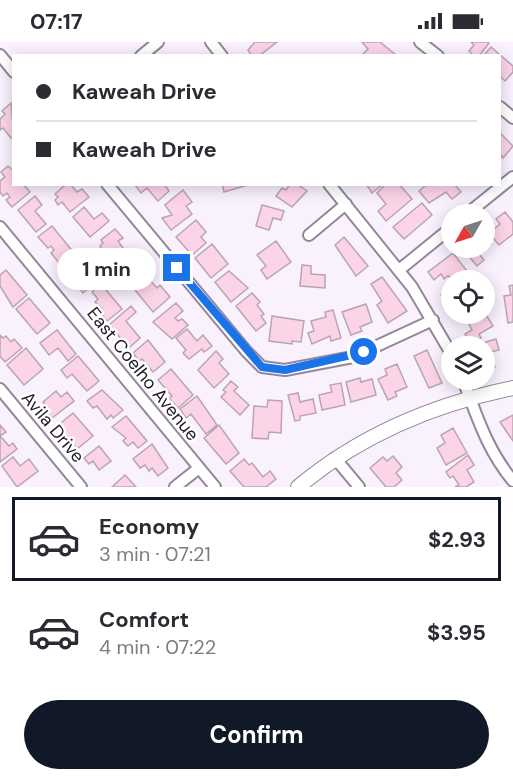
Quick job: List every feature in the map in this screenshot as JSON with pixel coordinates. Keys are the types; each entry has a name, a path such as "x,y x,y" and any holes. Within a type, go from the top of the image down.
{"street":[{"path":"143,54 158,42"},
{"path":"211,42 220,54"},
{"path":"420,42 434,54"},
{"path":"0,55 12,70"},
{"path":"501,108 513,118"},
{"path":"479,204 513,177"},
{"path":"109,186 262,367 285,370 353,357 433,320"},
{"path":"331,186 399,270 442,336"},
{"path":"309,235 346,204"},
{"name":"East Coelho Avenue","path":"0,226 215,487"},
{"path":"399,270 441,236"},
{"path":"298,487 335,458 361,442 471,399 513,388"},
{"name":"Avila Drive","path":"0,389 81,487"},
{"path":"467,390 482,432 495,458 513,481"},
{"path":"335,458 359,487"},
{"path":"175,487 199,468"}],"building":[{"path":"255,42 277,42 262,54 251,54 248,50"},
{"path":"362,42 380,42 395,54 363,54 368,49"},
{"path":"471,42 489,43 481,54 472,54 469,51 474,45"},
{"path":"491,47 499,54 485,54"},
{"path":"501,56 513,66 513,72 505,81 501,77"},
{"path":"11,103 11,138 3,128 0,130 0,119 5,114 2,111"},
{"path":"501,134 513,146 503,158 501,155"},
{"path":"8,166 12,169 12,186 25,186 30,192 12,207 6,200 10,197 7,193 3,196 0,192 0,181 5,177 1,172"},
{"path":"64,186 72,186 77,192 82,189 89,197 70,212 62,202 58,205 55,200 58,197 55,194"},
{"path":"136,186 165,186 169,191 158,201 147,188 141,193"},
{"path":"222,186 245,186 224,192"},
{"path":"289,186 300,186 307,191 292,207 276,196 282,188 286,190"},
{"path":"367,186 381,186 372,193"},
{"path":"384,186 401,186 412,199 386,221 378,211 386,204 377,193"},
{"path":"425,186 456,186 461,192 452,199 446,192 429,203 419,191"},
{"path":"183,190 192,202 186,206 192,214 171,230 162,218 172,215 165,205"},
{"path":"35,196 42,205 35,211 46,224 36,232 18,210"},
{"path":"422,203 432,215 404,239 393,227"},
{"path":"262,205 284,211 281,220 273,218 269,230 256,226"},
{"path":"84,207 94,219 102,213 109,221 90,237 73,217"},
{"path":"505,212 513,222 513,234 499,245 495,240 495,228 500,224 496,219"},
{"path":"196,220 206,232 201,237 206,243 192,255 176,237"},
{"path":"52,226 74,253 60,264 51,253 54,250 51,246 48,248 38,237"},
{"path":"115,229 123,238 118,241 126,252 113,262 100,246 103,243 101,240"},
{"path":"344,237 368,266 356,276 335,245"},
{"path":"276,241 291,262 267,279 261,270 266,266 257,255"},
{"path":"212,244 228,264 211,278 195,258"},
{"path":"126,255 133,262 138,257 149,270 130,286 113,266"},
{"path":"446,258 457,258 466,270 441,270 441,274 434,280 428,272"},
{"path":"470,258 484,260 477,266"},
{"path":"88,260 102,277 83,293 76,284 79,281 72,273"},
{"path":"302,265 311,266 311,274 325,275 325,288 300,286"},
{"path":"6,270 27,295 13,307 0,286 0,275"},
{"path":"229,271 248,288 231,302 215,282"},
{"path":"382,277 407,311 388,323 377,305 382,301 371,284"},
{"path":"148,278 157,288 160,285 170,297 153,312 135,290"},
{"path":"101,284 122,309 107,321 99,311 102,309 95,302 98,299 92,292"},
{"path":"513,285 513,322 508,323 504,296 511,295 509,286"},
{"path":"252,293 260,302 257,305 264,314 261,316 266,323 256,331 236,306"},
{"path":"29,298 50,323 37,334 16,309"},
{"path":"176,303 183,311 175,318 178,321 182,319 188,325 172,339 153,322"},
{"path":"366,304 372,322 360,327 362,331 351,335 342,312"},
{"path":"131,306 136,312 126,321 140,338 129,348 109,325"},
{"path":"333,310 341,338 331,341 330,336 312,344 308,333 314,331 311,321 326,317 325,312"},
{"path":"272,316 304,321 301,342 292,341 292,344 269,341"},
{"path":"469,324 492,324 493,326 479,334 480,336 466,336 465,334 472,330"},
{"path":"187,329 197,341 203,335 212,346 204,352 202,349 189,359 183,353 186,350 176,338"},
{"path":"57,330 76,354 68,361 58,348 49,355 40,343"},
{"path":"0,335 3,338 6,336 11,342 14,339 22,348 5,362 0,356"},
{"path":"495,339 499,350 495,351"},
{"path":"148,340 165,362 153,372 142,359 139,361 133,353"},
{"path":"26,348 43,369 24,385 7,365"},
{"path":"427,350 441,383 429,388 414,356"},
{"path":"216,351 223,359 219,363 229,374 214,388 198,370"},
{"path":"78,356 99,381 87,391 72,374 67,378 61,370"},
{"path":"397,364 407,387 395,392 397,396 388,400 378,379 387,375 385,369"},
{"path":"171,369 193,395 178,408 169,398 172,396 158,380"},
{"path":"360,378 361,382 372,379 376,395 351,402 346,382"},
{"path":"231,381 238,387 234,391 249,405 240,415 221,397 226,392 223,390"},
{"path":"341,383 345,405 322,410 319,395 332,392 330,385"},
{"path":"102,390 123,410 113,418 111,415 107,419 97,406 93,408 87,401"},
{"path":"56,391 61,397 67,392 74,401 52,418 44,408 46,406 43,402"},
{"path":"298,393 300,402 313,399 316,413 300,416 300,420 295,421 288,395"},
{"path":"197,396 217,425 206,434 191,414 186,418 180,409"},
{"path":"268,400 282,401 281,433 269,432 268,439 252,438 254,406 267,407"},
{"path":"73,413 93,436 77,449 57,426"},
{"path":"513,415 513,441 500,422"},
{"path":"126,416 147,441 138,448 133,442 128,446 123,441 126,438 112,427"},
{"path":"0,425 6,432 0,436"},
{"path":"219,425 239,453 226,464 204,438"},
{"path":"453,428 467,453 446,465 437,448 445,443 441,435"},
{"path":"0,436 9,446 13,443 17,449 0,462"},
{"path":"152,444 168,468 158,476 152,468 149,471 145,465 140,468 133,459"},
{"path":"99,446 111,461 99,470 93,461 89,464 84,458"},
{"path":"468,455 474,465 467,470 474,482 466,487 455,487 459,485 453,476 450,478 446,472"},
{"path":"393,456 402,467 396,473 402,480 394,487 386,487 370,468 383,457 387,461"},
{"path":"13,457 20,466 29,459 38,471 17,487 2,466"},
{"path":"244,459 249,465 252,463 263,477 270,471 276,479 266,487 244,487 230,471"},
{"path":"125,475 136,487 112,487"}],"route":[{"path":"177,268 262,367 285,370 353,357 364,352"}]}
